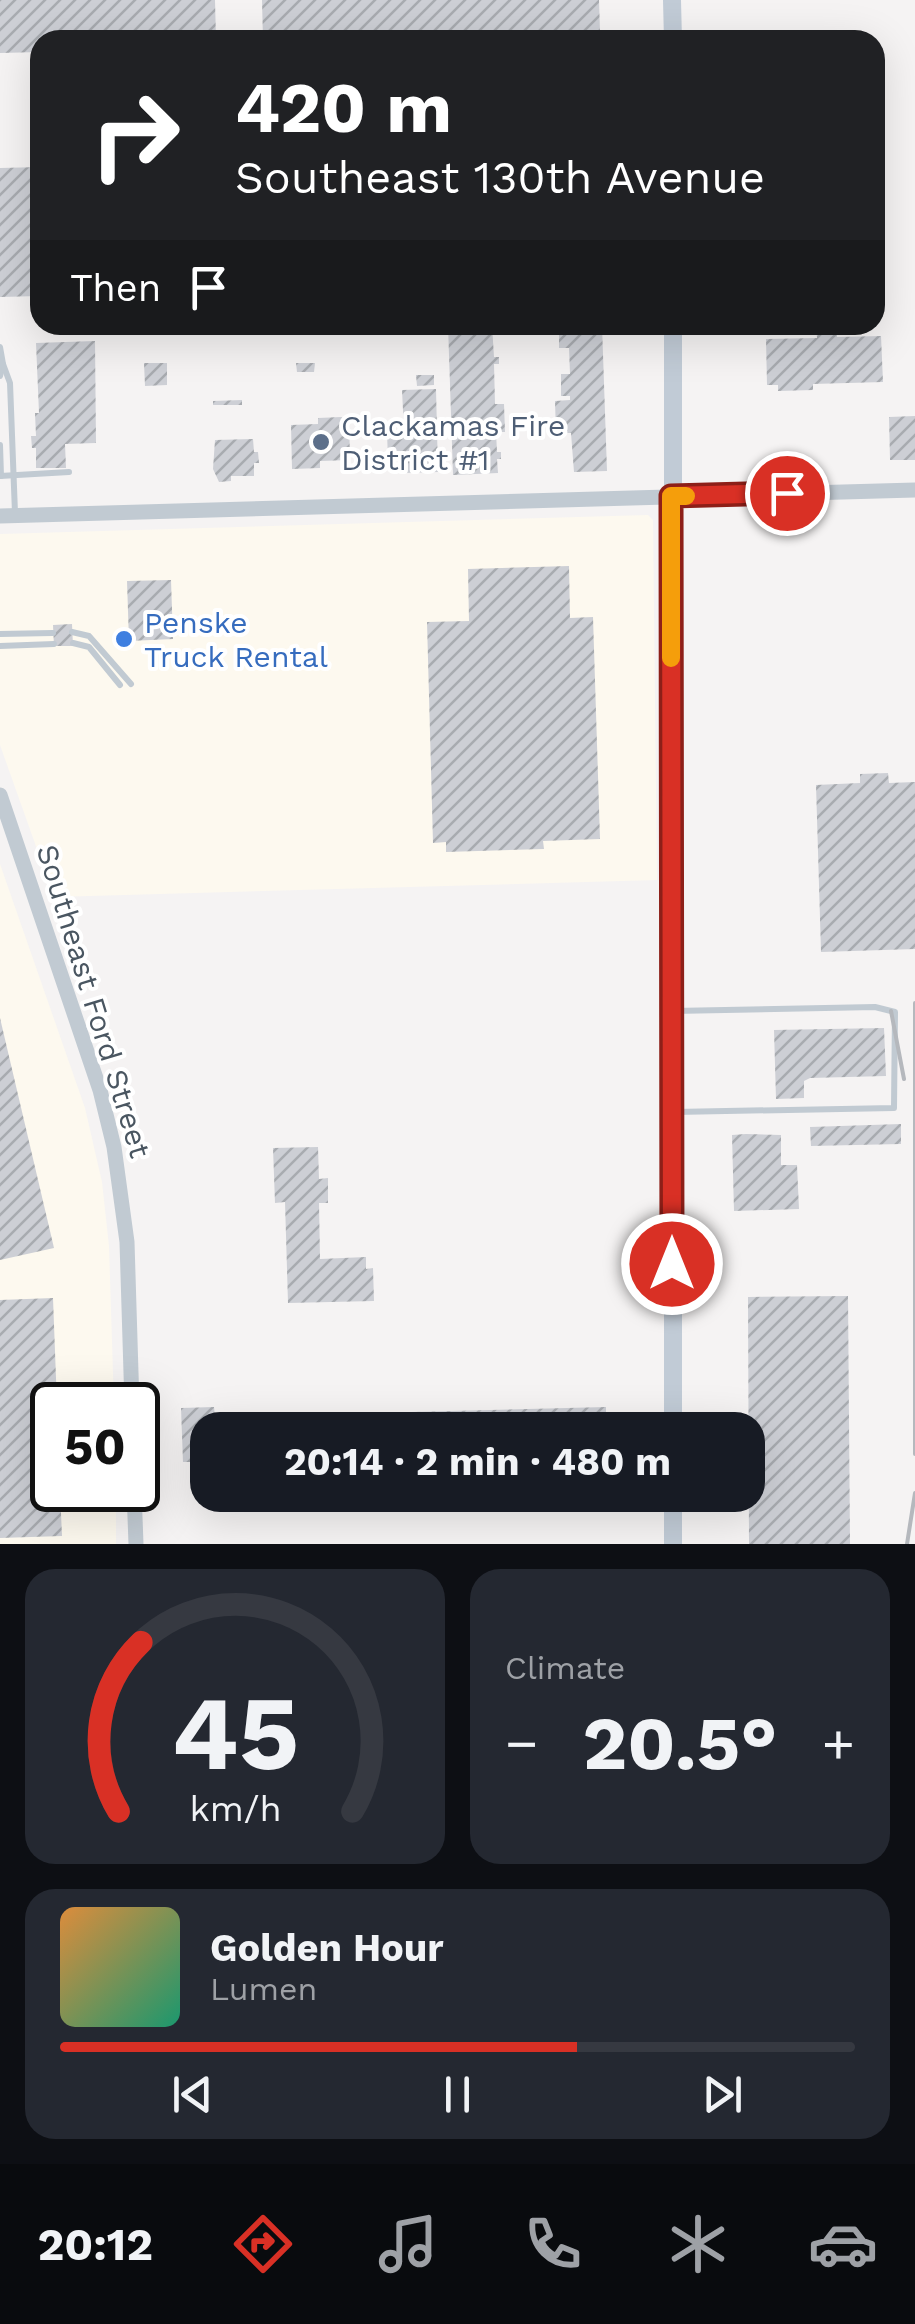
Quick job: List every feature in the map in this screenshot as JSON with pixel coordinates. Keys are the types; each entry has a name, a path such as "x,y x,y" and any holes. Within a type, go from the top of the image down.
{"main road":[{"path":"672,0 672,30"},
{"path":"673,335 673,1412"},
{"path":"673,1512 673,1544"}],"street":[{"path":"8,516 915,490"},
{"name":"Southeast Ford Street","path":"0,795 100,1090 114,1148 127,1242 131,1382"},
{"path":"135,1512 136,1544"}],"lane":[{"path":"0,347 10,383 14,475 8,516"},
{"path":"0,376 2,364"},
{"path":"0,445 0,476 69,472"},
{"path":"0,634 53,632"},
{"path":"72,632 80,632 97,643 131,684"},
{"path":"73,643 90,647 120,684"},
{"path":"0,646 54,644"},
{"path":"672,1012 875,1006 896,1012 894,1108 672,1112"}],"shaded area":[{"path":"648,515 653,520 657,880 54,897 0,745 0,534"},
{"path":"0,864 85,1108 102,1182 109,1246 113,1382 30,1382 30,1512 116,1512 116,1544 0,1544"}],"building":[{"path":"0,0 215,0 216,30 30,30 30,52 0,53"},
{"path":"262,0 599,0 600,30 263,30"},
{"path":"30,167 30,296 0,297 0,168"},
{"path":"448,335 493,335 494,357 499,357 499,364 494,364 495,404 504,404 505,432 496,432 497,452 501,452 498,473 453,475"},
{"path":"559,335 602,335 607,471 574,472 571,433 556,433 555,401 570,400 570,396 561,396 561,374 570,374 569,348 559,348"},
{"path":"817,335 881,336 883,382 813,384 813,390 778,391 778,385 767,385 766,339 817,338"},
{"path":"95,341 96,443 65,444 66,468 36,468 36,448 32,448 31,436 36,436 35,413 39,413 36,343"},
{"path":"144,363 167,363 167,385 145,386"},
{"path":"296,363 315,363 314,372 297,372"},
{"path":"416,375 434,375 434,385 417,386"},
{"path":"436,389 438,472 405,473 405,461 388,461 387,432 404,431 402,390"},
{"path":"242,400 242,405 213,405 213,401"},
{"path":"915,416 915,460 890,460 889,417"},
{"name":"Clackamas Fire District #1","path":"349,417 350,460 320,461 320,468 292,469 291,425 318,424 318,418"},
{"path":"253,439 259,463 254,463 254,476 231,476 231,481 219,482 213,469 215,440"},
{"path":"569,566 570,618 593,617 600,839 543,841 544,849 446,852 446,842 433,843 427,622 469,621 468,569"},
{"path":"171,580 173,639 129,641 127,581"},
{"path":"72,624 73,646 54,646 53,625"},
{"path":"888,773 889,783 915,782 915,949 821,952 816,785 860,783 860,774"},
{"path":"0,1018 54,1248 0,1260"},
{"path":"884,1028 886,1076 810,1078 804,1081 804,1098 776,1099 774,1030"},
{"path":"901,1124 901,1144 811,1146 810,1127"},
{"path":"732,1135 781,1135 781,1165 797,1165 799,1209 734,1211"},
{"path":"318,1147 319,1179 328,1178 328,1203 319,1203 320,1259 366,1257 366,1269 373,1268 374,1301 288,1303 285,1202 275,1203 273,1148"},
{"path":"848,1296 850,1544 749,1544 749,1512 765,1512 765,1412 748,1412 748,1297"},
{"path":"53,1298 56,1382 30,1382 30,1512 61,1512 62,1536 0,1538 0,1300"},
{"path":"214,1407 214,1412 190,1412 190,1462 183,1462 181,1408"},
{"path":"606,1407 606,1412 410,1412"}],"railway":[{"path":"915,1003 915,1454"},
{"path":"891,1011 904,1079"},
{"path":"907,1544 915,1493"}],"slow traffic":[{"path":"671,658 671,496 686,496"}],"place":[{"name":"Clackamas Fire District #1","path":"321,442"},
{"name":"Penske Truck Rental","path":"124,639"}],"route":[{"path":"672,1264 671,496 787,493"}]}
